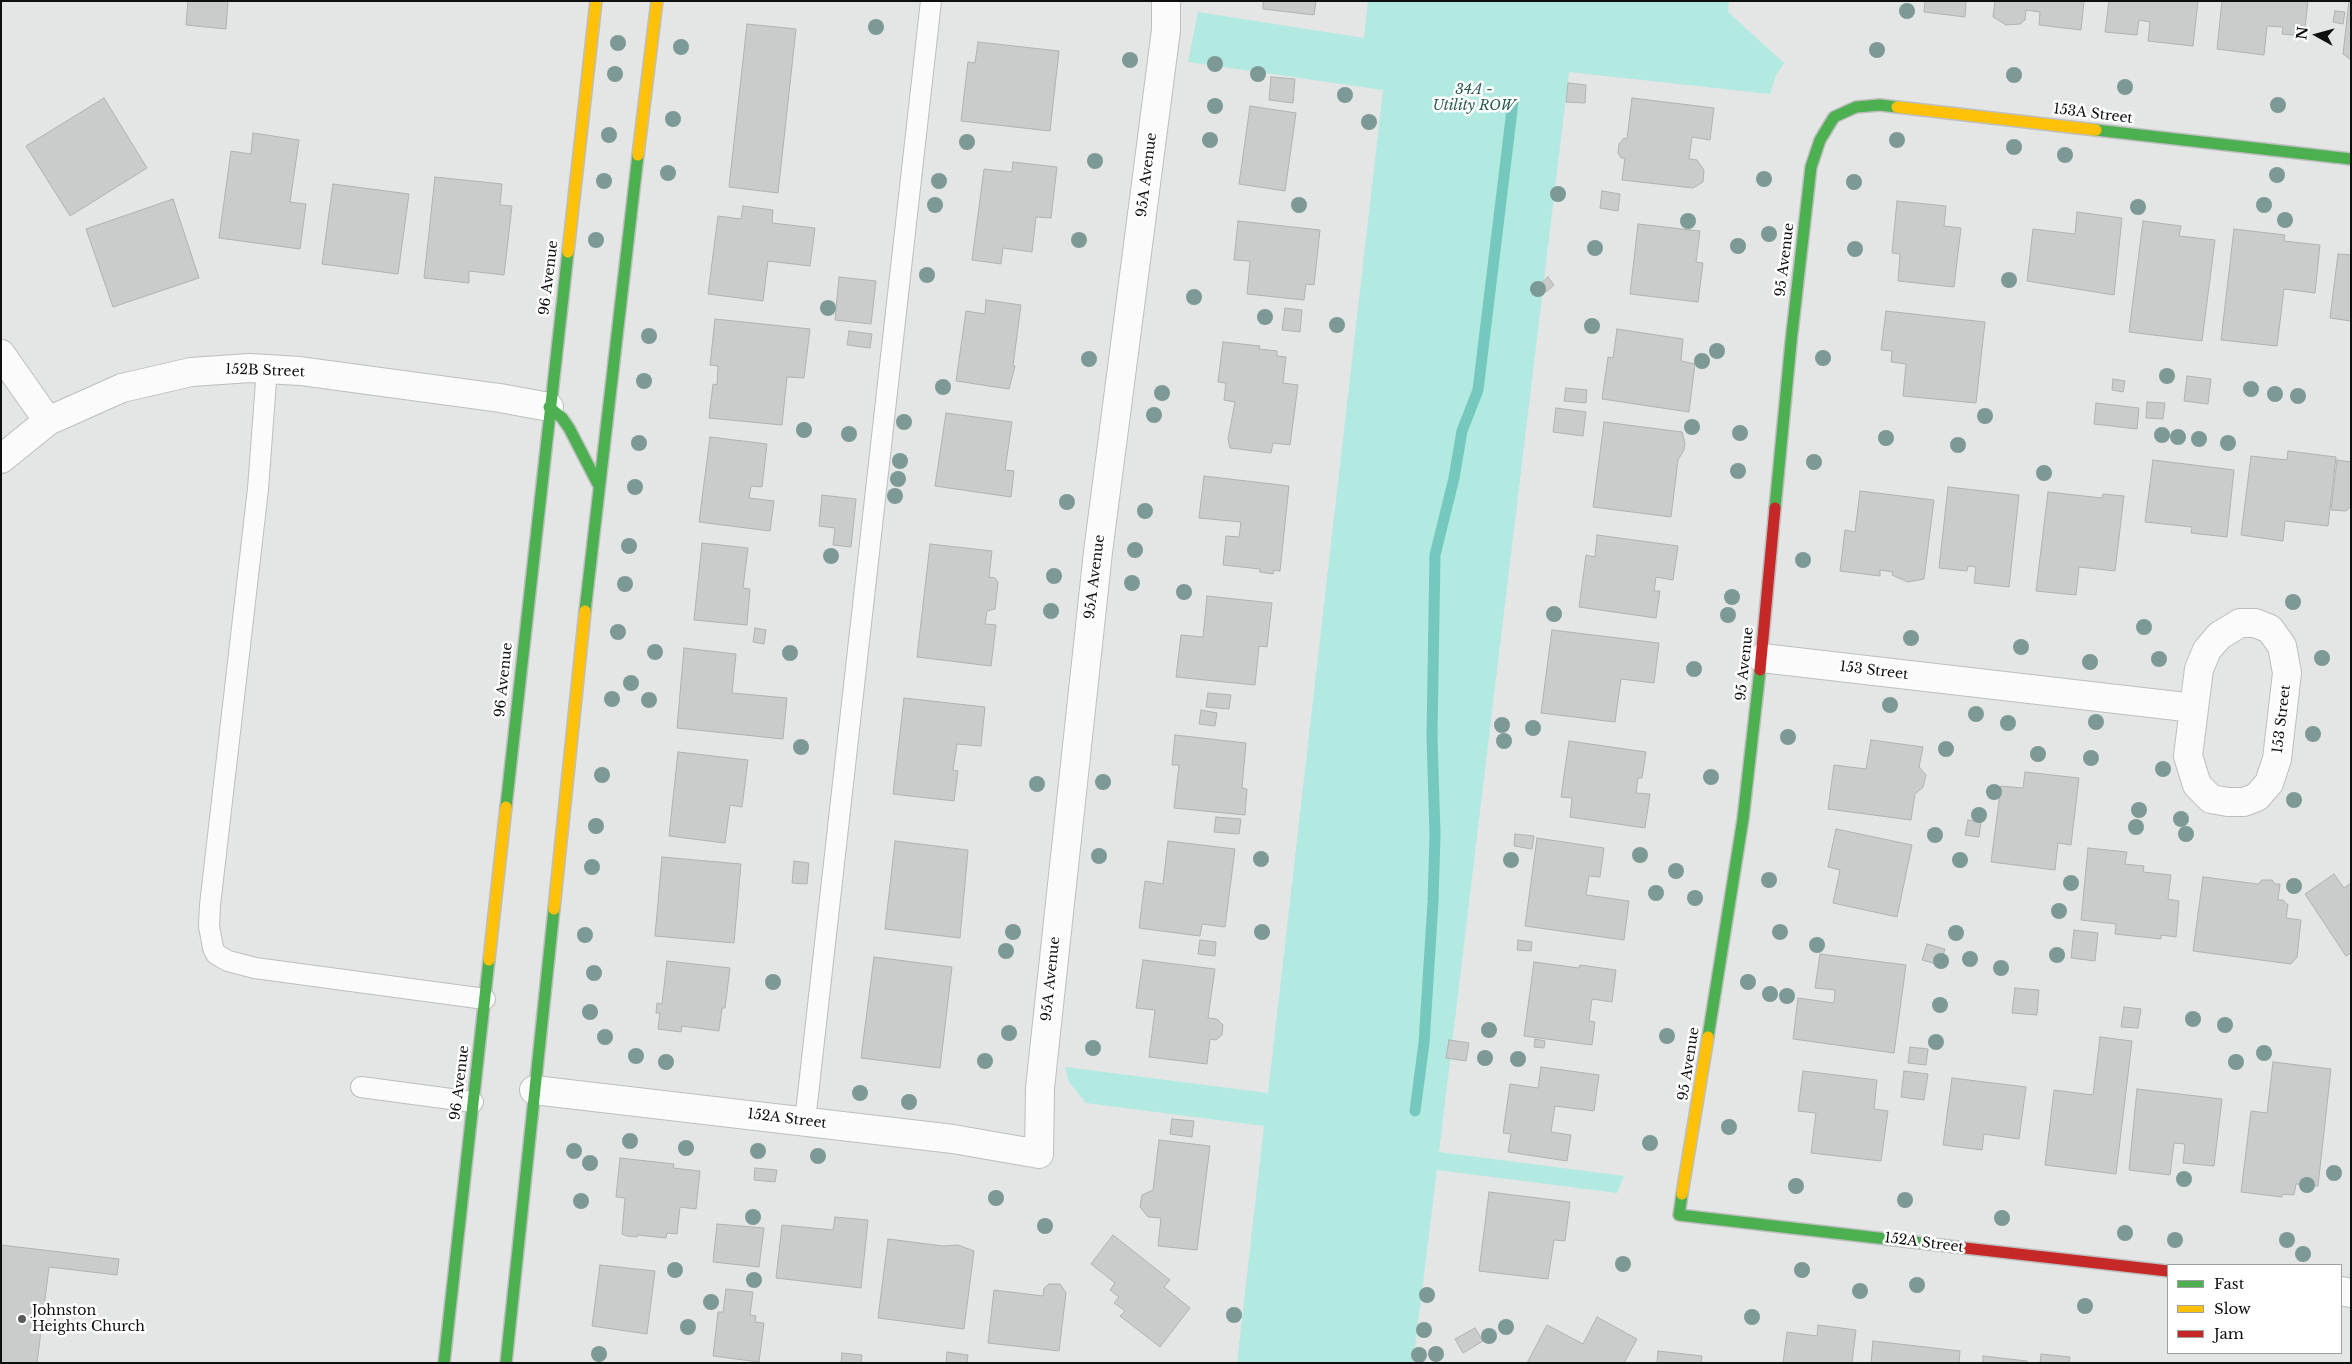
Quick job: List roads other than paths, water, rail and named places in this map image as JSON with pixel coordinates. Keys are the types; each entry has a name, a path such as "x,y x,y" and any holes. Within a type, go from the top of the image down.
{"main road":[{"name":"96 Avenue","path":"444,1363 549,407 596,1"},
{"path":"506,1363 598,484 657,1"},
{"name":"153A Street","path":"1834,117 1856,107 1880,105 2351,159"},
{"name":"95 Avenue","path":"1679,1215 1743,819 1762,658 1790,342 1811,167 1820,140 1834,117"},
{"path":"549,407 562,418 569,428 598,484"},
{"name":"152A Street","path":"1679,1215 2167,1272"}],"street":[{"name":"95A Avenue","path":"1039,1154 1040,1088 1098,552 1166,30 1166,1"},
{"path":"1,354 48,421"},
{"name":"152B Street","path":"1,460 48,421 122,388 157,378 191,372 267,368 500,398 549,407"},
{"name":"153 Street","path":"2240,623 2255,623 2270,629 2282,646 2287,673 2277,759 2269,783 2257,797 2244,802 2211,799 2197,786 2188,756 2194,708 2199,669 2207,650 2219,636 2240,623"},
{"name":"153 Street","path":"1762,658 2194,708"},
{"name":"152A Street","path":"534,1090 996,1144 1039,1154"}],"lane":[{"path":"805,1121 932,1"},
{"path":"267,368 258,489 210,905 209,926 213,948 222,958 255,968 485,999"},
{"path":"362,1087 473,1102"}],"waterway":[{"path":"1415,1111 1424,1043 1433,902 1435,835 1432,735 1435,555 1454,478 1462,431 1478,390 1513,102"}],"place":[{"name":"Johnston Heights Church","path":"22,1319"}],"park label":[{"name":"34A - Utility ROW","path":"1474,98"}]}
